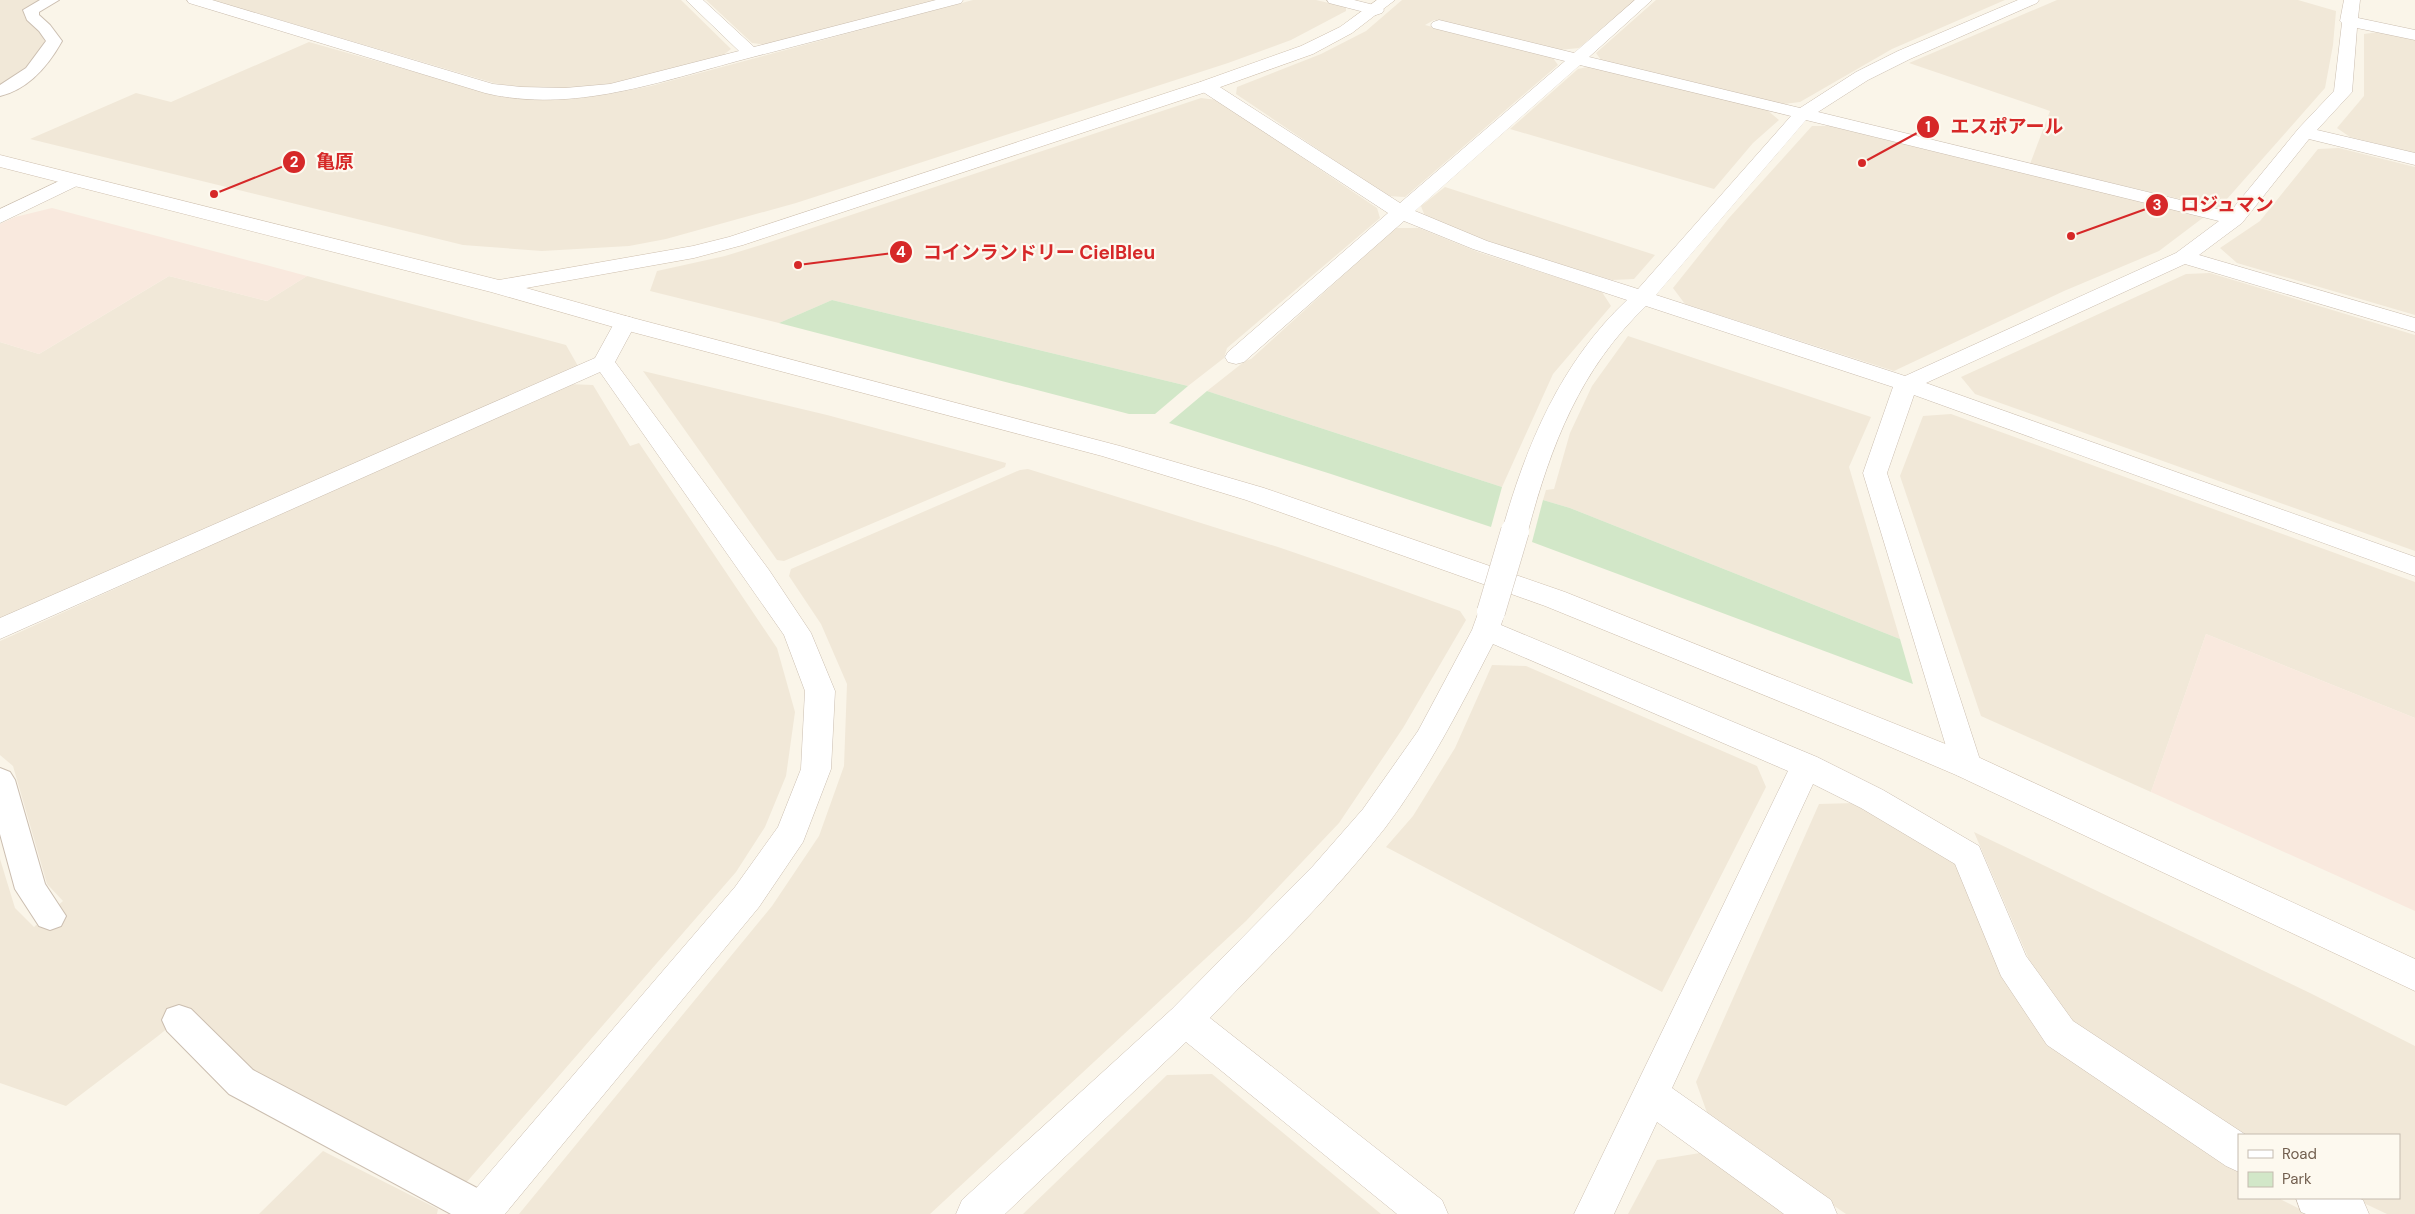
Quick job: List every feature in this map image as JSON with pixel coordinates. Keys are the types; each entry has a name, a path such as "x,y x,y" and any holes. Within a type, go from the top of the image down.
{"street":[{"path":"195,0 491,89 514,93 555,95 610,90 955,0"},
{"path":"694,0 752,54"},
{"path":"1336,0 1381,5"},
{"path":"1236,357 1644,0"},
{"path":"976,1214 1185,1020 1325,876 1374,818 1428,739 1489,621 1526,489 1571,383 1588,358 1625,312 1642,298 1802,114 1862,76 1904,55 2031,0"},
{"path":"499,287 676,256 736,241 1206,86 1307,50 1346,30 1381,5"},
{"path":"1967,766 1875,473 1906,384 2183,256 2235,219 2305,132 2343,92 2350,10 2415,35"},
{"path":"1439,25 2235,219"},
{"path":"1206,86 1400,212 1480,245 1906,384 2415,567"},
{"path":"2305,132 2415,159"},
{"path":"0,161 499,287 626,323 1112,451 1255,494 1556,599 1967,766 2415,976"},
{"path":"0,217 74,180"},
{"path":"2183,256 2415,325"},
{"path":"0,629 604,362 626,323"},
{"path":"482,1213 747,897 792,833 816,769 820,691 796,633 759,577 604,362"},
{"path":"1489,621 1806,766 1872,799 1968,855 2013,965 2060,1033 2238,1152"},
{"path":"1594,1214 1806,766"},
{"path":"1185,1020 1428,1214"},
{"path":"1650,1094 1704,1135 1818,1214"},
{"path":"2317,1199 2349,1214"}],"lane":[{"path":"0,91 20,81 42,64 54,41 45,28 32,17 31,10 52,0"},
{"path":"0,780 31,889 50,916"},
{"path":"179,1020 241,1082 482,1213"}],"shaded area":[{"path":"0,0 47,0 26,9 24,16 40,29 45,43 35,65 0,88"},
{"path":"212,0 681,0 731,49 722,56 604,86 570,90 519,88 494,83"},
{"path":"706,0 936,0 768,45 752,43"},
{"path":"973,0 1316,0 1346,7 1346,11 1291,40 1228,63 796,203 666,239 629,246 542,251 463,245 30,139 136,93 171,102 309,42 507,98 561,99 615,93 651,86"},
{"path":"1402,0 1635,0 1579,48 1559,50 1434,20 1425,25 1553,58 1558,65 1405,197 1387,196 1236,94 1237,87 1321,54 1366,31"},
{"path":"1656,0 2005,0 1892,49 1800,102 1784,104 1601,60 1596,53"},
{"path":"2057,0 2298,0 2336,11 2333,45 2325,88 2219,208 2030,164 2050,111 1909,63"},
{"path":"2379,32 2415,40 2415,153 2350,137 2337,128 2364,96 2364,34"},
{"path":"1592,66 1767,110 1779,120 1753,143 1714,189 1510,129 1578,69"},
{"path":"1201,98 1217,100 1377,208 1380,218 1227,348 1224,358 1188,386 832,300 779,323 650,291 657,271 725,256 767,243"},
{"path":"1812,126 1830,126 2204,217 2159,251 2064,291 1894,371 1685,304 1673,288 1729,218"},
{"path":"2339,148 2415,167 2415,315 2237,263 2220,248 2260,221 2318,149"},
{"path":"1445,187 1655,255 1634,279 1612,280 1530,255 1455,230 1424,214 1421,206"},
{"path":"52,208 307,276 267,301 169,276 39,354 0,342 0,224 15,217"},
{"path":"1395,228 1419,228 1478,252 1602,292 1611,306 1553,374 1502,487 1207,391 1245,361 1251,359"},
{"path":"2210,273 2415,335 2415,551 1975,394 1961,377 2186,274"},
{"path":"169,276 267,301 307,276 566,345 578,366 0,621 0,342 39,354"},
{"path":"1628,336 1871,417 1849,467 1900,639 1570,508 1543,500 1546,490 1554,489 1570,433 1592,386"},
{"path":"643,371 827,415 1006,463 1005,467 784,561 777,560"},
{"path":"567,384 593,385 630,446 639,443 777,648 795,712 786,776 765,827 736,872 465,1184 261,1077 191,1009 66,1106 0,1083 0,859 15,908 34,927 63,901 47,884 13,766 0,755 0,641"},
{"path":"1951,414 2415,582 2415,718 2206,634 2151,792 1981,716 1900,476 1923,416"},
{"path":"1028,469 1278,547 1351,572 1460,611 1466,620 1403,728 1339,823 1246,921 930,1214 519,1214 772,906 819,836 844,766 847,684 821,624 789,576 791,569 1020,470"},
{"path":"2206,634 2415,718 2415,911 2151,792"},
{"path":"1492,665 1526,666 1757,766 1766,787 1662,992 1386,847 1413,816 1455,748"},
{"path":"1855,803 1958,865 1993,956 2238,1170 2238,1199 2280,1199 2310,1214 1846,1214 1710,1121 1696,1082 1819,804"},
{"path":"1974,832 2310,993 2415,1046 2415,1214 2387,1214 2355,1199 2400,1199 2400,1134 2240,1134 2073,1023 2030,962"},
{"path":"1212,1074 1381,1214 1023,1214 1167,1075"},
{"path":"323,1151 438,1209 437,1214 259,1214"},
{"path":"1700,1153 1785,1214 1628,1214 1657,1160"}],"green space":[{"path":"832,300 1188,386 1155,414 1129,414 779,323"},
{"path":"1207,391 1502,487 1491,527 1169,423"},
{"path":"1543,500 1570,508 1900,639 1913,684 1532,542"}],"place":[{"name":"エスポアール","path":"1862,163"},
{"name":"亀原","path":"214,194"},
{"name":"ロジュマン","path":"2071,236"},
{"name":"コインランドリー CielBleu","path":"798,265"}]}
